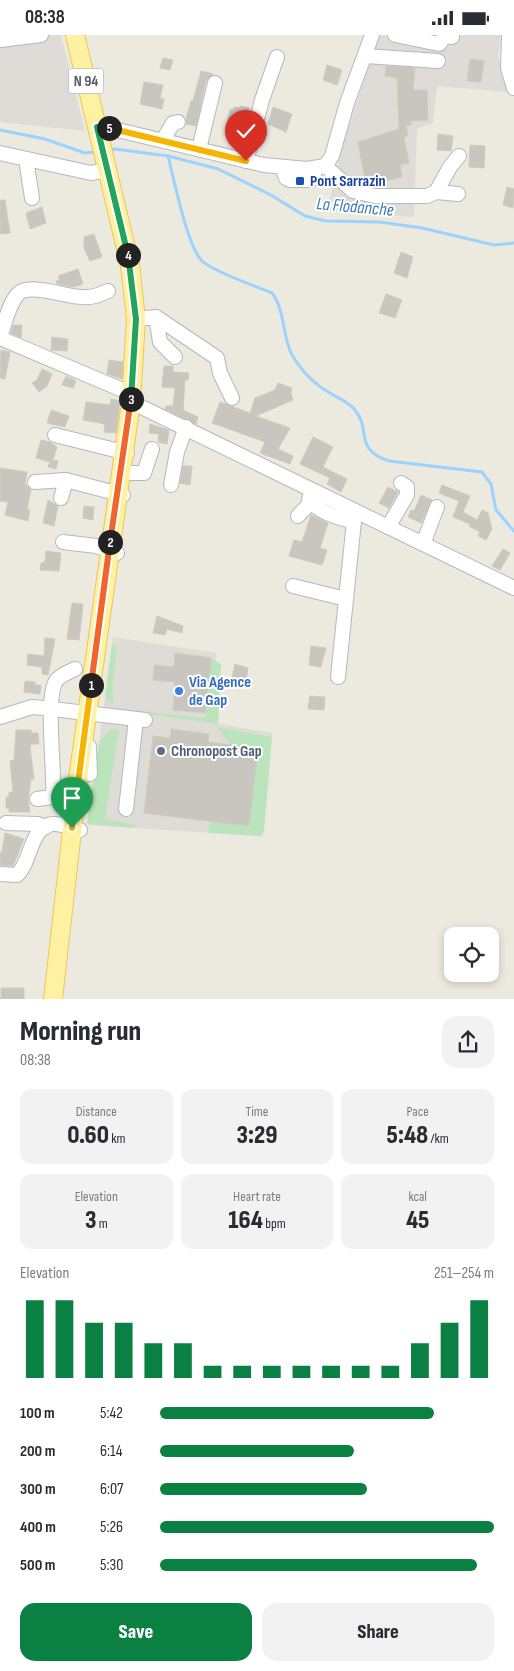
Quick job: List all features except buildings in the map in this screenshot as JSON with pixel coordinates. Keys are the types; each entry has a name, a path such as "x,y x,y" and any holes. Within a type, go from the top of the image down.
{"main road":[{"name":"N 94","path":"53,999 123,473 131,400 136,319 126,249 75,35"},
{"name":"N 94","path":"76,829 90,774 92,714 100,614 113,552"}],"street":[{"path":"0,40 41,35"},
{"path":"320,168 332,156 347,103 372,35"},
{"path":"395,35 439,45 445,36 452,37"},
{"path":"510,35 508,67 513,83"},
{"path":"365,56 438,61"},
{"path":"246,161 262,100 277,57"},
{"path":"199,149 215,83"},
{"path":"163,140 173,123 178,122"},
{"path":"0,153 91,173 102,150 163,140 246,161 282,167 320,168 353,191 375,197 427,196 436,192 458,194"},
{"path":"436,192 450,167 459,156"},
{"path":"26,159 32,198"},
{"path":"108,291 96,297 82,297 40,289 25,289 19,293 12,303 0,338 186,427 311,496 355,517 388,527 514,588"},
{"path":"136,319 156,317 217,358 220,373 232,398"},
{"path":"156,317 160,342 175,357"},
{"path":"171,485 177,452 186,427"},
{"path":"55,435 125,453"},
{"path":"123,473 144,473 152,449"},
{"path":"35,482 66,480 120,494"},
{"path":"61,498 66,480"},
{"path":"388,527 407,495 407,487 401,483"},
{"path":"298,516 311,496"},
{"path":"423,544 438,507"},
{"path":"338,677 355,517"},
{"path":"63,542 96,546 113,552"},
{"path":"293,586 346,599"},
{"path":"37,799 53,797 54,767 51,709 55,682 60,676 75,669"},
{"path":"0,717 32,707 141,720 126,809"},
{"path":"6,823 38,824 46,827"},
{"path":"0,874 17,875 25,869 31,848 40,831 46,827 52,824 76,829"}],"shaded area":[{"path":"0,35 61,35 85,131 0,122"},
{"path":"379,35 501,35 498,56 508,92 437,86 433,123 417,129 414,217 327,211 343,143"},
{"path":"113,637 216,653 209,722 272,733 264,831 261,836 88,825"}],"green space":[{"path":"112,645 117,646 112,692 114,704 107,700 105,695"},
{"path":"211,658 221,664 218,724 140,713 139,711 205,718"},
{"path":"217,727 272,737 264,831 261,836 209,833 210,821 249,826 258,748 230,744"},
{"path":"111,729 119,730 105,819 136,825 135,828 87,824 99,743"}],"waterway":[{"name":"La Flodanche","path":"0,130 45,139 85,153 96,152"},
{"name":"La Flodanche","path":"107,150 115,149 168,156 218,169 271,195 305,216 326,221 380,222 422,228 494,245 514,243"},
{"path":"168,156 186,227 196,253 202,261 216,270 272,293 279,307 286,340 292,355 313,381 355,410 360,418 365,439 371,451 389,461 482,472 491,484 496,510 514,531"}],"place":[{"name":"Pont Sarrazin","path":"300,181"},
{"name":"Via Agence de Gap","path":"179,691"},
{"name":"Chronopost Gap","path":"161,751"}],"route":[{"path":"72,828 103,593 131,402 136,342 136,319 130,265 97,127 102,126 246,161"}]}
